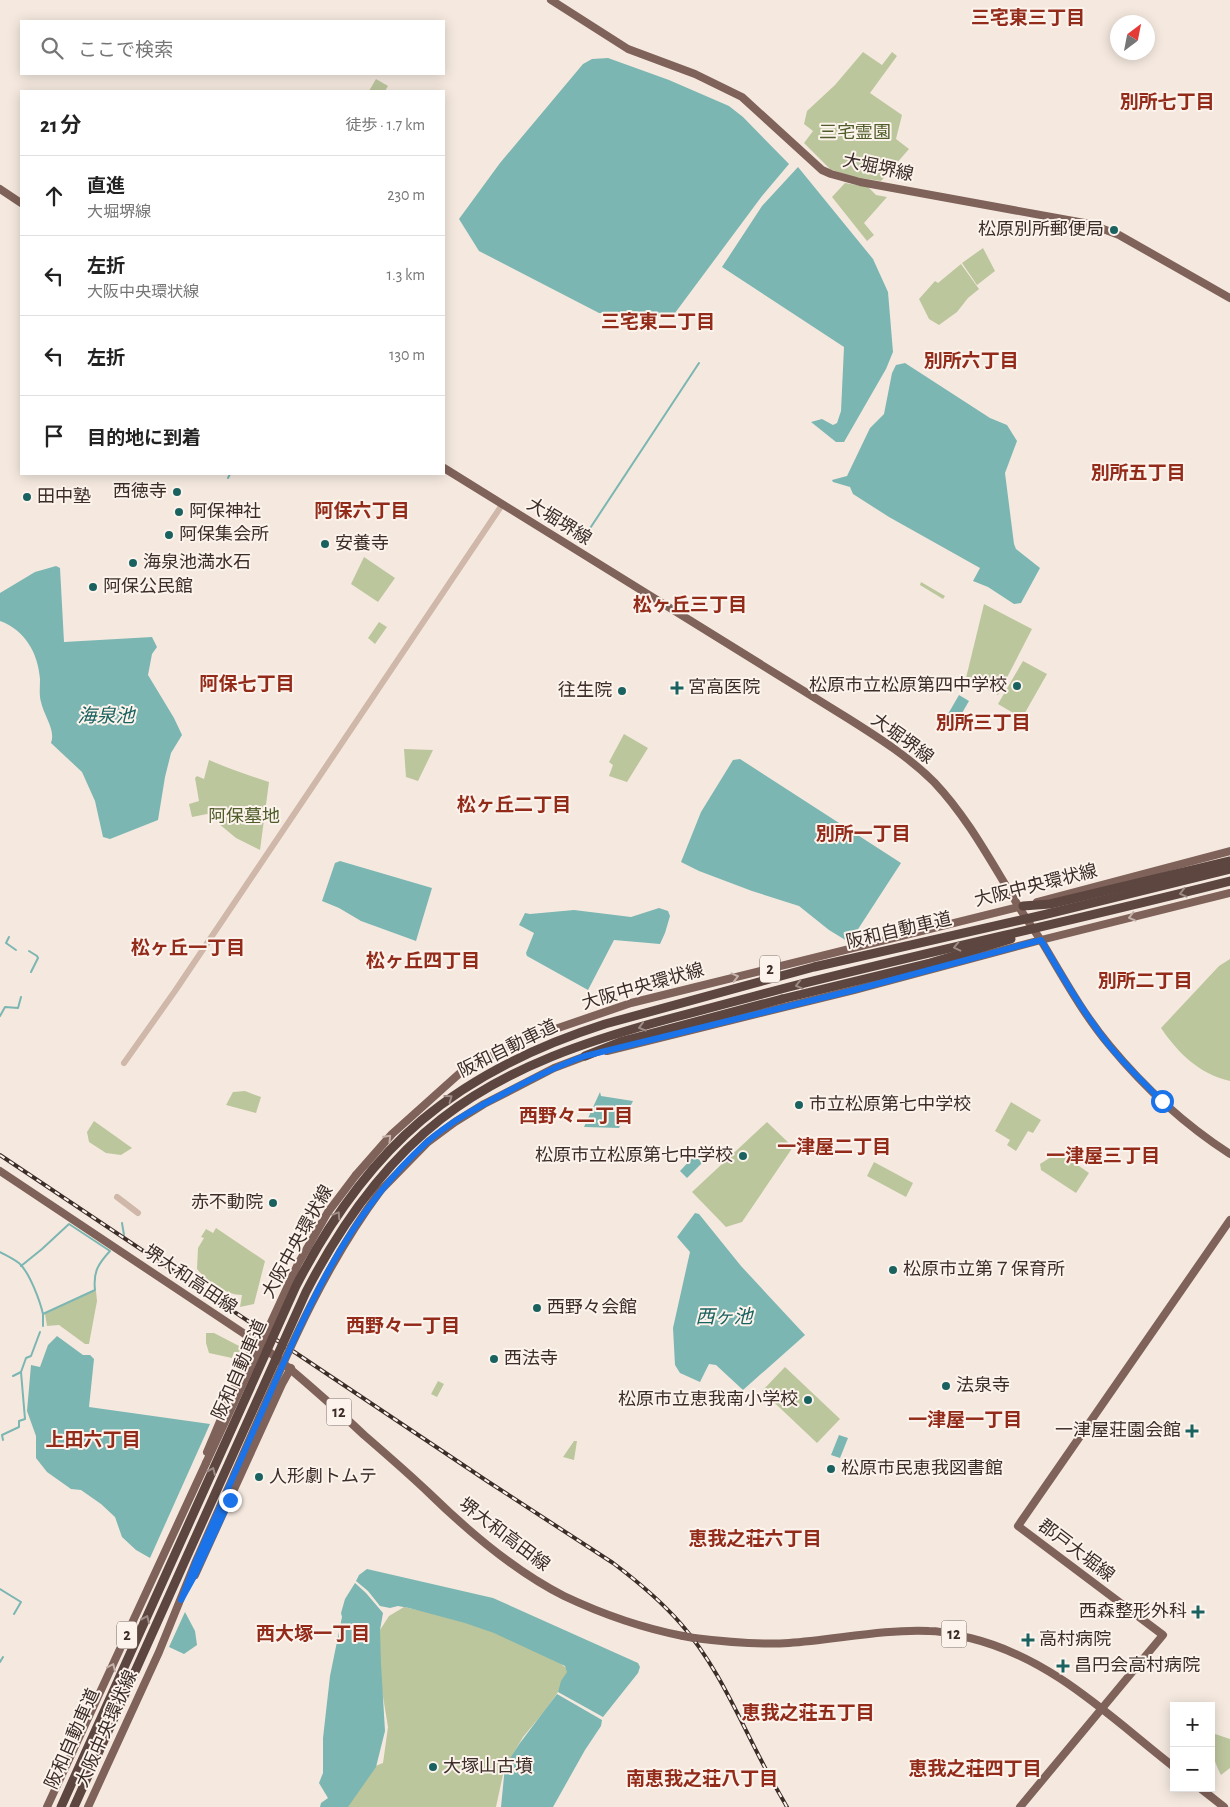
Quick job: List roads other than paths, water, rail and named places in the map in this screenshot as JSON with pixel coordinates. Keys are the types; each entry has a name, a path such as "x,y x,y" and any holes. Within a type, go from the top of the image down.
{"highway":[{"path":"1021,906 1050,904 1230,861"},
{"name":"阪和自動車道","path":"60,1807 280,1319 309,1260 343,1205 361,1181 404,1134 432,1111 458,1092 517,1058 548,1044 605,1024 805,970 1052,913 1230,869"},
{"name":"阪和自動車道","path":"74,1807 322,1260 354,1210 392,1164 441,1119 491,1085 522,1069 584,1044 754,996 1230,881"},
{"path":"585,1056 622,1041 980,950 1054,924"}],"main road":[{"name":"大堀堺線","path":"551,0 628,49 677,67 742,97 822,170 831,174 860,182 1090,224 1119,235 1230,298"},
{"path":"0,189 20,202"},
{"name":"大堀堺線","path":"445,469 849,720 912,762 934,782 971,829 1021,906 1076,1000 1109,1046 1162,1101 1230,1154"},
{"name":"大阪中央環状線","path":"47,1807 298,1264 328,1212 356,1175 392,1134 460,1073 476,1063 526,1039 631,1003 1021,906 1230,851"},
{"name":"大阪中央環状線","path":"88,1807 317,1291 348,1235 381,1190 428,1142 455,1122 530,1080 585,1056 854,990 1041,940 1230,893"},
{"name":"堺大和高田線","path":"0,1171 254,1341 291,1368 485,1543 518,1568 563,1596 601,1612 664,1632 694,1638 754,1644 789,1643 929,1631 958,1635 1001,1648 1042,1666 1102,1709 1170,1764"},
{"name":"郡戸大堀線","path":"1020,1807 1163,1635 1018,1526 1230,1220"},
{"path":"148,1586 156,1563 196,1478 254,1341"},
{"path":"181,1600 211,1543 282,1384 291,1368"},
{"path":"1205,1792 1224,1807"}],"street":[{"path":"124,1063 175,991 502,505"},
{"path":"117,1197 138,1213"}],"water":[{"path":"608,58 669,80 729,106 743,117 789,164 762,196 672,317 599,313 479,251 459,219 500,163 583,64 592,59"},
{"path":"798,167 873,259 888,292 893,352 886,369 844,442 836,442 811,422 822,419 833,425 837,423 841,411 844,347 722,267 762,206"},
{"path":"905,363 990,418 1007,425 1017,441 1005,473 1014,544 1016,549 1040,568 1021,603 1014,604 988,587 973,581 980,568 889,517 853,494 850,487 833,482 832,480 847,476 870,428 884,414 892,373 896,365"},
{"name":"海泉池","path":"56,566 60,568 64,642 152,637 157,647 152,654 148,675 182,735 171,753 158,820 110,839 103,837 95,801 82,772 51,743 51,728 40,697 39,669 29,644 17,630 0,621 0,593 35,572"},
{"path":"959,695 969,701 958,720 948,714"},
{"path":"740,759 901,863 851,940 847,941 829,930 799,906 752,891 699,871 681,862 701,812 733,760"},
{"path":"340,861 432,888 416,941 361,921 339,908 322,901 335,863"},
{"path":"659,908 668,911 670,916 660,944 614,940 588,990 527,956 526,953 534,933 519,925 525,913 574,910 631,917"},
{"path":"600,1092 601,1096 633,1101 619,1128 584,1127"},
{"path":"695,1155 702,1163 687,1178 680,1171"},
{"name":"西ヶ池","path":"695,1213 699,1214 741,1266 805,1335 743,1390 716,1365 709,1364 700,1382 680,1373 675,1365 673,1328 690,1252 677,1237"},
{"path":"57,1336 83,1355 90,1355 94,1359 89,1407 210,1424 150,1558 136,1550 122,1537 115,1517 101,1504 81,1490 71,1489 47,1472 36,1458 36,1436 27,1411 31,1365 40,1367 48,1345"},
{"path":"839,1435 848,1438 840,1458 831,1455"},
{"path":"367,1569 493,1598 638,1663 640,1667 638,1673 603,1717 558,1692 561,1681 567,1672 565,1666 494,1633 465,1623 409,1608 380,1606 368,1591 356,1581 359,1575"},
{"path":"355,1583 383,1613 380,1630 385,1731 376,1767 348,1807 320,1807 321,1803 328,1798 319,1783 323,1773 323,1738 330,1676 342,1617 341,1613 345,1599"},
{"path":"185,1612 195,1631 197,1645 184,1654 169,1647"},
{"path":"557,1694 602,1720 601,1726 585,1750 553,1807 501,1807 505,1766"}],"waterway":[{"path":"581,542 699,363"},
{"path":"9,937 6,943 16,950"},
{"path":"29,951 38,958 31,972"},
{"path":"0,1016 5,1007 18,1008 21,997"},
{"path":"122,1223 124,1235"},
{"path":"21,1266 69,1224 110,1251 97,1269 95,1290 43,1314 43,1326"},
{"path":"0,1252 18,1262 24,1268 40,1302 43,1314"},
{"path":"13,1376 21,1372 26,1358 31,1356 40,1332"},
{"path":"3,1440 2,1435 19,1427 19,1421 25,1419 21,1372"},
{"path":"0,1589 21,1602 14,1614"},
{"path":"0,1662 3,1657"}],"railway":[{"path":"0,1155 487,1481 613,1563 640,1584 657,1599 694,1639 725,1690 787,1807"}],"place":[{"name":"松原別所郵便局","path":"1114,230"},
{"name":"西徳寺","path":"177,492"},
{"name":"田中塾","path":"27,497"},
{"name":"阿保神社","path":"179,512"},
{"name":"阿保集会所","path":"169,535"},
{"name":"安養寺","path":"325,544"},
{"name":"海泉池満水石","path":"133,563"},
{"name":"阿保公民館","path":"93,587"},
{"name":"松原市立松原第四中学校","path":"1017,686"},
{"name":"宮高医院","path":"677,688"},
{"name":"往生院","path":"622,691"},
{"name":"市立松原第七中学校","path":"799,1105"},
{"name":"松原市立松原第七中学校","path":"743,1156"},
{"name":"赤不動院","path":"273,1203"},
{"name":"松原市立第７保育所","path":"893,1270"},
{"name":"西野々会館","path":"537,1308"},
{"name":"西法寺","path":"494,1359"},
{"name":"法泉寺","path":"946,1386"},
{"name":"松原市立恵我南小学校","path":"808,1400"},
{"name":"一津屋荘園会館","path":"1192,1431"},
{"name":"松原市民恵我図書館","path":"831,1469"},
{"name":"人形劇トムテ","path":"259,1477"},
{"name":"西森整形外科","path":"1198,1612"},
{"name":"高村病院","path":"1028,1640"},
{"name":"昌円会高村病院","path":"1063,1666"},
{"name":"大塚山古墳","path":"433,1767"}],"district":[{"name":"三宅東三丁目","path":"1028,18"},
{"name":"別所七丁目","path":"1167,102"},
{"name":"三宅東二丁目","path":"658,322"},
{"name":"別所六丁目","path":"971,361"},
{"name":"別所五丁目","path":"1138,473"},
{"name":"阿保六丁目","path":"362,511"},
{"name":"松ヶ丘三丁目","path":"690,605"},
{"name":"阿保七丁目","path":"247,684"},
{"name":"別所三丁目","path":"983,723"},
{"name":"松ヶ丘二丁目","path":"514,805"},
{"name":"別所一丁目","path":"863,834"},
{"name":"松ヶ丘一丁目","path":"188,948"},
{"name":"松ヶ丘四丁目","path":"423,961"},
{"name":"別所二丁目","path":"1145,981"},
{"name":"西野々二丁目","path":"576,1116"},
{"name":"一津屋二丁目","path":"834,1147"},
{"name":"一津屋三丁目","path":"1103,1156"},
{"name":"西野々一丁目","path":"403,1326"},
{"name":"一津屋一丁目","path":"965,1420"},
{"name":"上田六丁目","path":"93,1440"},
{"name":"恵我之荘六丁目","path":"755,1539"},
{"name":"西大塚一丁目","path":"313,1634"},
{"name":"恵我之荘五丁目","path":"808,1713"},
{"name":"恵我之荘四丁目","path":"975,1769"},
{"name":"南恵我之荘八丁目","path":"702,1779"}],"park label":[{"name":"三宅霊園","path":"855,133"},
{"name":"阿保墓地","path":"244,817"}]}
